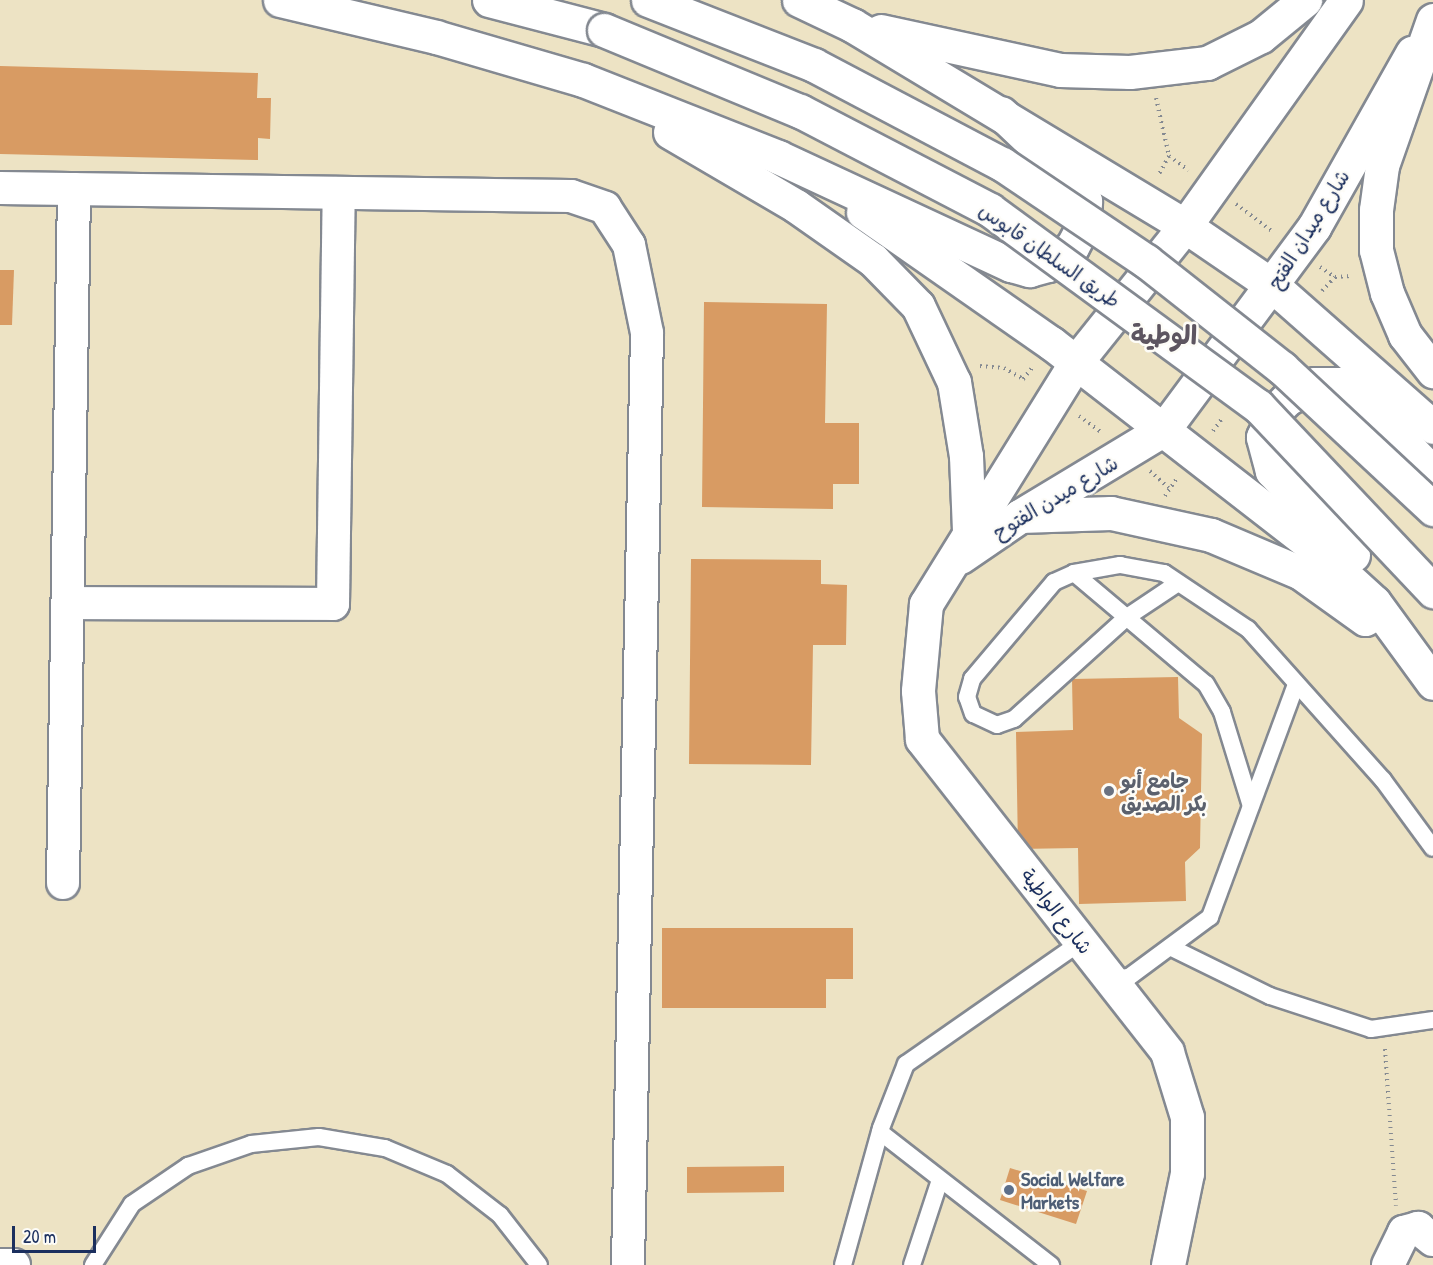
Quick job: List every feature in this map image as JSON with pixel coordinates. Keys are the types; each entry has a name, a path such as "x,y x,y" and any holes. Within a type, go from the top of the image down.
{"main road":[{"path":"280,0 436,37 583,80 778,157 1011,265 1029,270 1048,265 1072,247 1083,226 1085,201 1077,184 1001,113"},
{"name":"طريق السلطان قابوس","path":"489,0 604,30 800,111 990,210 1258,406 1433,591"},
{"path":"648,0 814,66 1002,164 1146,261 1282,368 1433,509"},
{"path":"799,0 852,25 1185,226 1273,286 1433,426"},
{"path":"852,25 1060,70 1130,72 1207,63 1262,36 1305,0"},
{"path":"1076,362 1185,226 1346,0"},
{"path":"1433,18 1382,166 1376,210 1376,250 1381,272 1405,334 1433,371"},
{"name":"شارع ميدان الفتح","path":"1164,429 1298,250 1433,18"},
{"path":"583,80 796,206 873,260 918,306 954,382 966,456 969,532"},
{"path":"778,157 876,220 1076,362 1308,542 1374,602 1426,673"},
{"name":"شارع الواطية","path":"1076,362 946,566 926,604 918,691 922,739 1081,942 1121,984 1167,1052 1187,1117 1187,1173 1168,1265"},
{"path":"1374,602 1363,566 1272,471 1264,448 1266,426 1275,411 1301,390 1328,381 1341,384 1352,390 1433,473"},
{"name":"شارع ميدن الفتوح","path":"946,566 1020,516 1164,429"},
{"path":"1020,516 1111,513 1211,535 1301,573 1357,612 1426,673"}],"street":[{"path":"0,188 571,196 605,208 629,245 647,333 628,1265"},
{"path":"63,883 74,189"},
{"path":"68,603 333,604 339,193"},
{"path":"1388,1265 1419,1236"},
{"path":"0,1265 14,1265"}],"lane":[{"path":"1178,583 1127,617 1014,719 997,725 980,720 973,714 966,697 972,679 1054,582 1074,573 1120,565 1164,573 1248,629 1383,780 1433,848"},
{"path":"1074,573 1206,684 1222,712 1251,806"},
{"path":"1121,984 1210,917 1296,684"},
{"path":"843,1265 880,1132 906,1064 1081,942"},
{"path":"1170,947 1270,996 1371,1029 1433,1020"},
{"path":"880,1132 1051,1265"},
{"path":"93,1265 132,1204 188,1166 252,1144 319,1137 385,1148 447,1174 500,1215 539,1265"},
{"path":"912,1265 940,1180"}],"path":[{"path":"1169,156 1335,278 1381,272"},
{"path":"1384,1027 1393,1194 1419,1236"}],"building":[{"path":"0,66 258,73 257,98 271,98 270,139 258,138 258,160 0,154"},
{"path":"0,270 14,270 12,325 0,325"},
{"path":"704,302 827,304 825,423 859,423 859,484 833,484 833,509 702,507"},
{"path":"691,559 821,560 821,584 847,585 846,645 813,645 811,765 689,764"},
{"name":"جامع أبو بكر الصديق","path":"1178,677 1179,718 1202,734 1200,848 1185,862 1186,901 1079,904 1078,848 1018,849 1016,732 1073,730 1072,679"},
{"path":"662,928 853,928 853,979 826,979 826,1008 662,1008"},
{"path":"784,1166 784,1192 687,1193 687,1167"},
{"path":"1010,1168 1087,1191 1076,1224 1000,1200"}],"place":[{"name":"جامع أبو بكر الصديق","path":"1109,791"},
{"name":"Social Welfare Markets","path":"1009,1190"}],"district":[{"name":"الوطية","path":"1164,335"}]}
